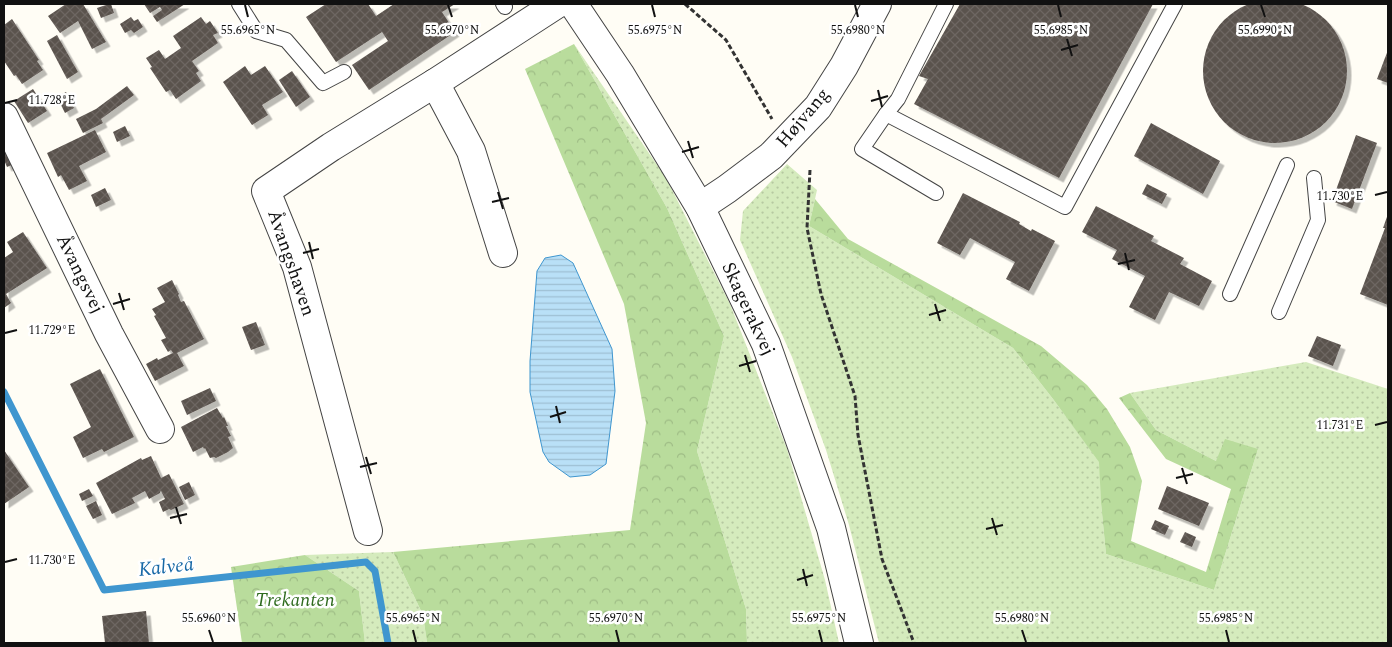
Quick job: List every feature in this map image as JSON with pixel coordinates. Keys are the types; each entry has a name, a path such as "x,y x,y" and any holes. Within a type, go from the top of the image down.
{"street":[{"name":"Åvangshaven","path":"368,531 297,267 266,191 331,147 435,83 557,4"},
{"name":"Skagerakvej","path":"573,4 620,74 700,207 766,344 831,528 859,643"},
{"name":"Højvang","path":"700,207 771,156 818,107 844,66 877,4"},
{"path":"435,83 471,151 504,253"},
{"name":"Åvangsvej","path":"4,118 109,334 160,429"}],"lane":[{"path":"239,4 256,31 286,40 323,83 344,72"},
{"path":"886,114 1065,207 1175,4"},
{"path":"936,193 862,149 898,99 943,5"},
{"path":"1230,294 1288,165"},
{"path":"1278,312 1318,220 1314,178"}],"path":[{"path":"685,4 726,40 786,141"},
{"path":"810,170 806,228 821,294 856,396 858,435 882,559 914,643"}],"green space":[{"path":"574,44 666,178 730,304 787,449 825,580 839,643 747,643 746,609 697,451 724,336 667,208"},
{"path":"574,44 667,208 724,336 697,451 746,609 747,643 427,643 423,615 393,552 630,530 646,423 624,304 525,69"},
{"path":"787,164 817,190 809,226 1013,348 1100,462 1101,503 1106,554 1214,590 1258,449 1216,461 1156,430 1130,393 1306,362 1388,389 1388,643 879,643 849,525 826,450 792,357 740,240 743,211"},
{"path":"815,199 848,239 1041,346 1087,385 1107,409 1130,447 1142,481 1131,541 1206,572 1231,489 1166,459 1119,398 1130,393 1156,430 1216,461 1225,439 1258,449 1214,590 1106,554 1099,462 1013,348 809,226"},
{"path":"393,552 423,615 427,643 365,643 359,591 305,555"},
{"name":"Trekanten","path":"305,555 359,591 365,643 242,643 231,567"}],"water":[{"path":"561,255 573,263 612,349 615,391 606,464 590,475 570,477 549,462 543,452 530,392 530,361 537,271 545,258"}],"building":[{"path":"1275,-1 1302,5 1315,11 1326,20 1335,31 1341,44 1347,71 1341,98 1335,111 1326,122 1315,131 1302,137 1275,143 1248,137 1235,131 1224,122 1215,111 1209,98 1203,71 1209,44 1215,31 1224,20 1235,11 1248,5"},
{"path":"66,4 83,4 106,42 92,49 78,21 60,33 48,16"},
{"path":"111,4 114,13 101,18 97,8"},
{"path":"144,4 185,4 157,22 153,16 162,10 160,7 150,13"},
{"path":"326,4 368,4 376,16 394,4 455,4 442,12 455,32 369,90 352,65 388,41 382,32 336,62 306,17"},
{"path":"960,4 1153,4 1059,178 914,104 928,79 919,76"},
{"path":"131,17 134,21 138,19 143,27 134,33 131,30 125,33 120,24"},
{"path":"201,17 206,24 210,21 218,33 213,35 218,43 192,61 199,71 196,73 201,81 176,99 170,90 166,92 150,68 152,67 146,58 159,50 165,59 181,48 173,36"},
{"path":"12,19 39,60 37,61 43,70 22,84 4,61 4,25"},
{"path":"57,35 78,72 67,79 47,41"},
{"path":"1388,50 1388,83 1377,79"},
{"path":"245,66 251,75 265,66 283,92 262,105 268,115 252,125 223,82"},
{"path":"292,71 310,97 296,107 279,80"},
{"path":"127,86 134,95 101,119 103,123 83,133 76,119 96,109"},
{"path":"33,89 47,111 28,123 14,101"},
{"path":"66,92 74,108 65,113 57,97"},
{"path":"1151,123 1220,161 1203,194 1134,156"},
{"path":"125,126 130,136 117,142 113,132"},
{"path":"95,130 106,152 79,166 87,181 69,190 61,175 58,177 47,153"},
{"path":"1356,135 1377,143 1352,209 1332,201"},
{"path":"9,149 16,163 7,167 4,160 4,152"},
{"path":"1147,184 1167,194 1162,204 1142,194"},
{"path":"105,188 111,200 96,207 91,195"},
{"path":"963,193 1020,222 1019,224 1031,231 1032,229 1055,241 1029,291 1006,279 1015,262 970,238 960,255 937,243"},
{"path":"1096,206 1154,236 1151,241 1184,258 1180,264 1212,281 1199,306 1169,292 1155,320 1129,307 1145,276 1112,259 1117,250 1082,232"},
{"path":"1388,214 1388,305 1360,294 1385,228 1383,228"},
{"path":"23,232 47,268 6,294 11,303 4,308 4,258 13,252 7,242"},
{"path":"172,280 181,302 184,301 204,339 177,353 184,366 155,381 146,364 173,353 171,350 168,352 161,340 166,338 152,309 165,302 157,288"},
{"path":"256,322 265,345 251,350 242,327"},
{"path":"1317,336 1341,345 1333,366 1308,356"},
{"path":"100,369 134,437 104,452 102,449 83,458 73,437 91,427 70,384"},
{"path":"210,388 216,401 187,415 181,401"},
{"path":"217,408 228,426 226,426 231,436 228,437 233,448 216,458 210,458 203,447 193,452 181,427"},
{"path":"4,450 29,487 4,504"},
{"path":"151,456 161,478 169,474 184,504 163,512 159,502 165,499 161,491 149,499 145,491 132,498 135,503 112,514 96,483 141,458 142,460"},
{"path":"189,482 195,495 185,500 179,487"},
{"path":"1167,486 1209,503 1199,526 1158,509"},
{"path":"89,489 93,496 82,501 79,494"},
{"path":"96,501 102,515 93,519 86,506"},
{"path":"1155,520 1169,526 1165,535 1151,529"},
{"path":"1185,532 1196,537 1192,547 1180,542"},
{"path":"146,611 149,643 105,643 102,616"}],"waterway":[{"name":"Kalveå","path":"4,392 104,590 366,562 375,571 388,643"}]}
